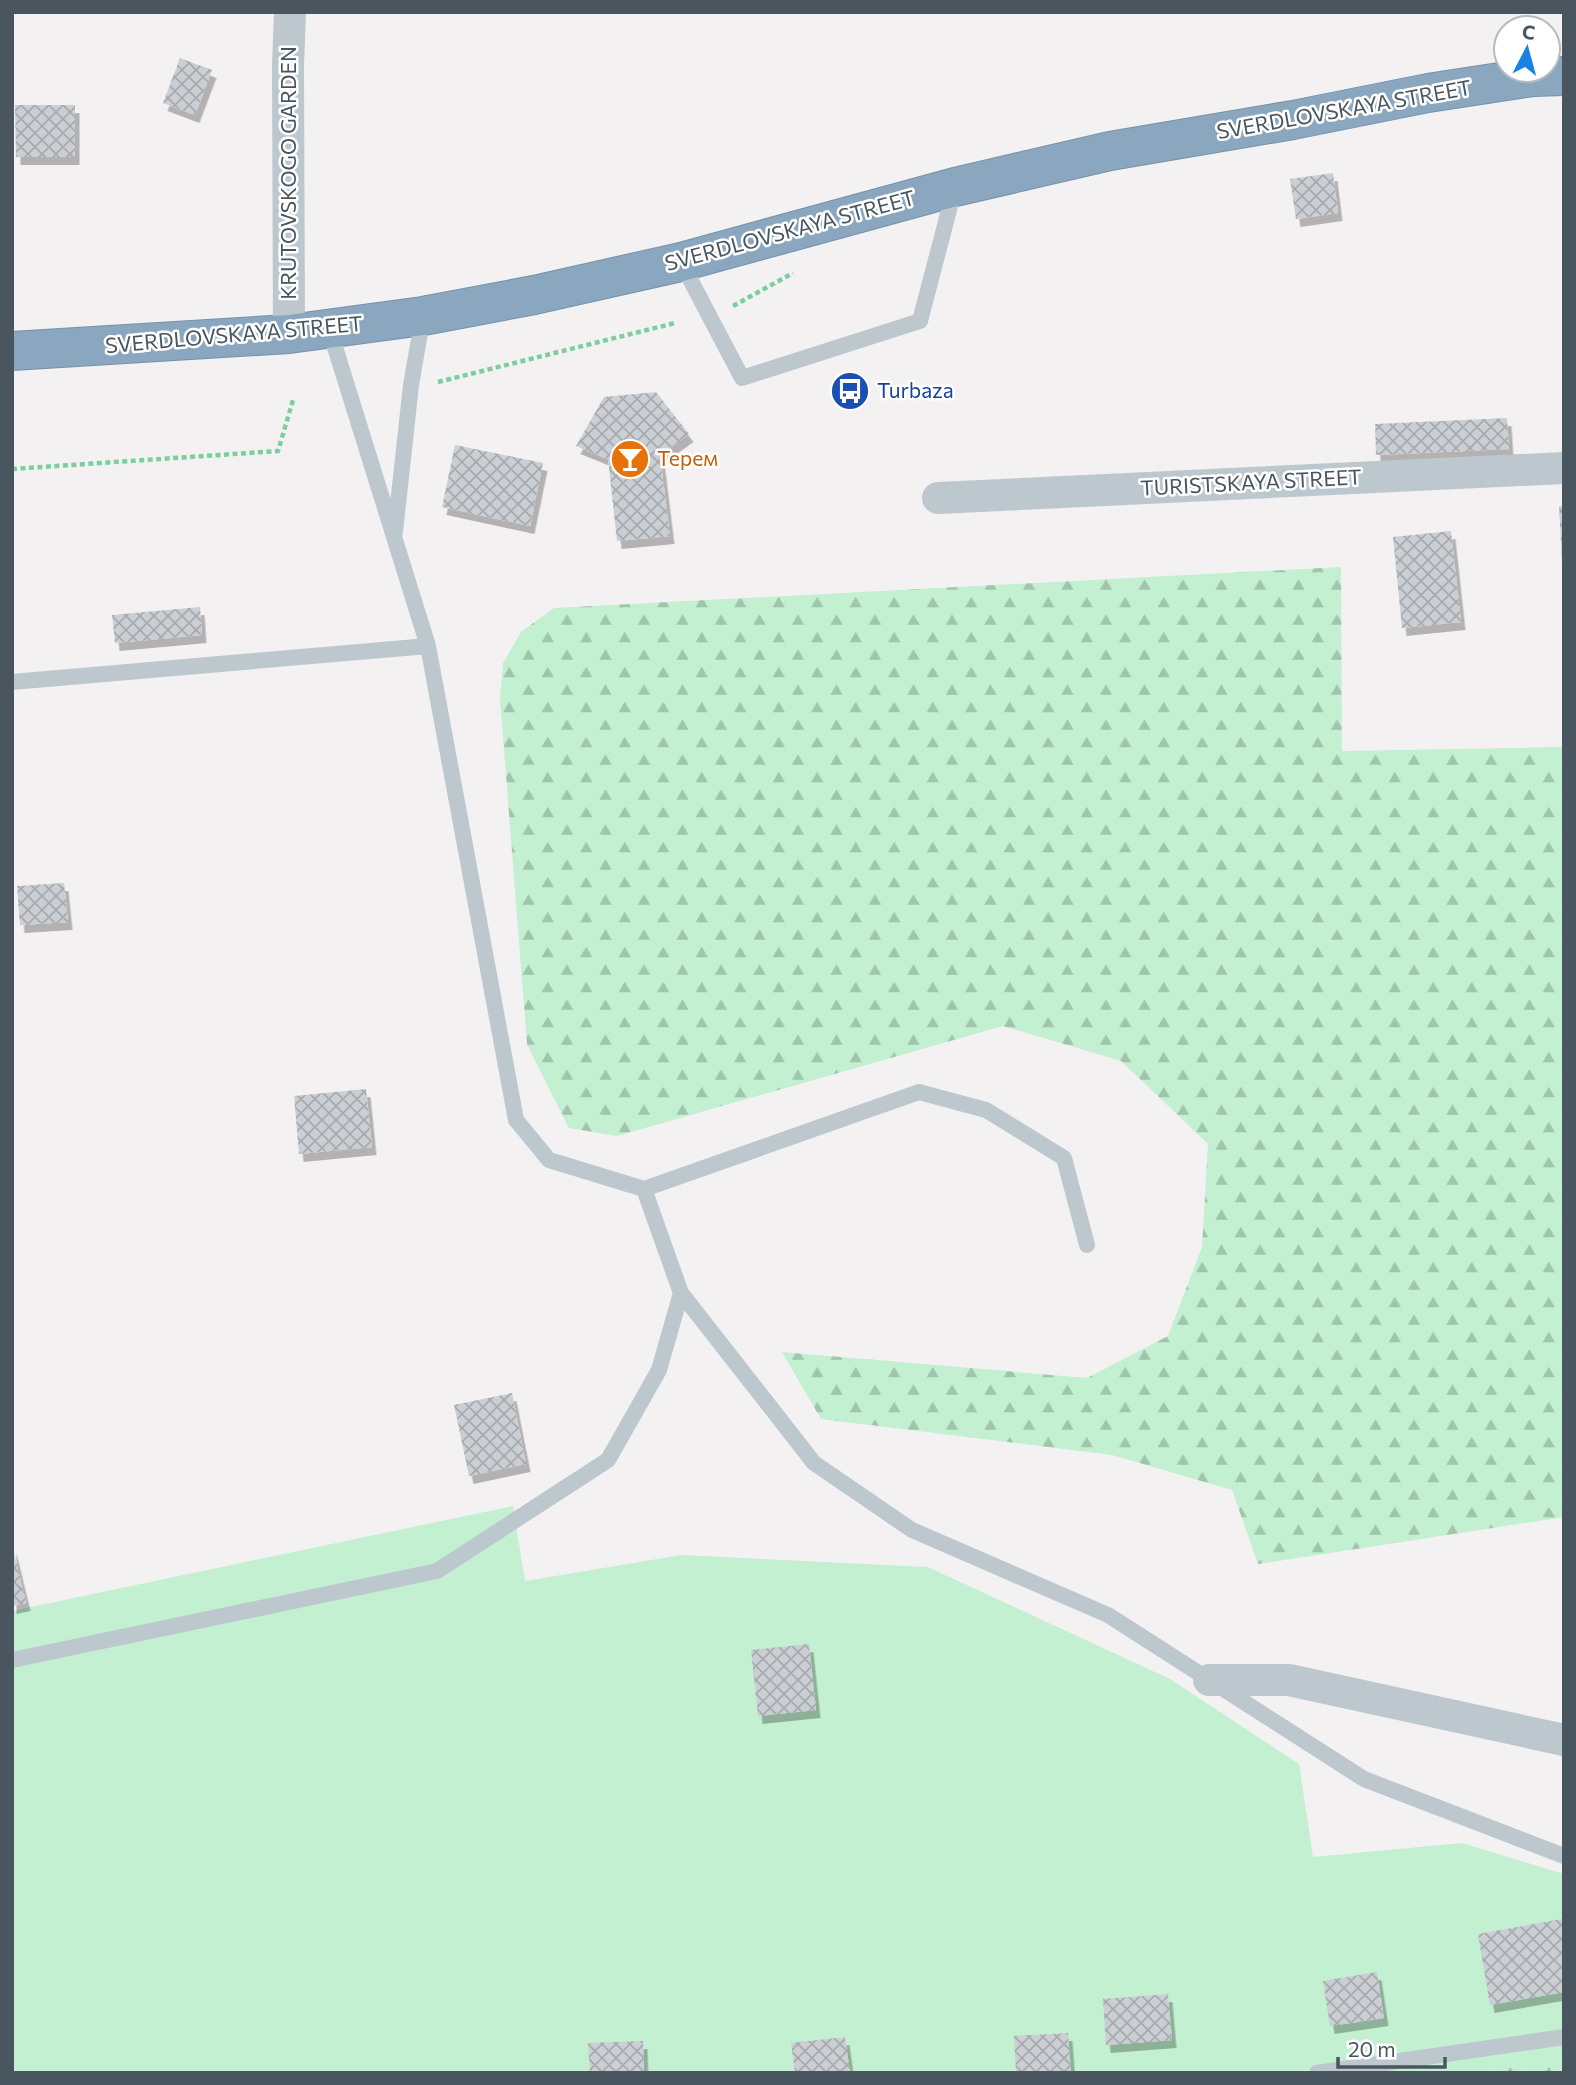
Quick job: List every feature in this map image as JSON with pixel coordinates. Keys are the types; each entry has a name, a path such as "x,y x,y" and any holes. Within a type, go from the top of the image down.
{"highway":[{"name":"SVERDLOVSKAYA STREET","path":"12,351 289,334 423,316 534,295 681,262 955,187 1110,151 1293,120 1428,93 1533,77 1564,76"}],"street":[{"name":"KRUTOVSKOGO GARDEN","path":"289,334 290,12"},
{"name":"TURISTSKAYA STREET","path":"938,498 1564,468"},
{"path":"1209,1680 1289,1680 1564,1740"}],"lane":[{"path":"681,262 742,378 920,321 955,187"},
{"path":"394,540 411,385 423,316"},
{"path":"329,328 428,646 516,1120 549,1160 644,1189 919,1092 986,1110 1064,1157 1087,1245"},
{"path":"12,682 428,646"},
{"path":"644,1189 681,1293 814,1463 912,1530 1108,1615 1364,1779 1564,1856"},
{"path":"12,1660 437,1571 608,1460 659,1370 681,1293"},
{"path":"1317,2073 1564,2038"}],"path":[{"path":"731,307 803,267"},
{"path":"437,382 675,323"},
{"path":"12,469 278,452 293,400"}],"green space":[{"path":"1341,567 1342,751 1564,747 1564,1517 1258,1564 1232,1490 1112,1455 821,1419 782,1352 1087,1378 1168,1336 1202,1247 1208,1144 1121,1061 1003,1026 617,1136 569,1128 527,1044 500,698 503,663 521,632 554,608"},
{"path":"513,1506 525,1581 681,1555 928,1567 1170,1679 1299,1764 1313,1857 1462,1843 1564,1874 1564,2059 1471,2073 12,2073 12,1611"},
{"path":"1564,2059 1564,2073 1471,2073"}],"building":[{"path":"180,58 212,70 195,115 163,103"},
{"path":"15,105 75,105 75,157 16,157"},
{"path":"1333,173 1338,213 1296,219 1290,179"},
{"path":"656,392 689,434 660,455 670,536 617,541 608,459 576,446 604,397"},
{"path":"1507,418 1509,449 1376,455 1375,424"},
{"path":"455,445 543,463 530,526 442,507"},
{"path":"1559,506 1564,506 1564,562 1562,562"},
{"path":"1451,531 1461,622 1402,628 1393,537"},
{"path":"200,607 202,635 115,643 112,615"},
{"path":"64,883 68,922 20,925 17,886"},
{"path":"366,1089 372,1147 299,1154 294,1096"},
{"path":"512,1393 526,1464 469,1476 454,1405"},
{"path":"12,1545 26,1603 12,1606"},
{"path":"809,1644 816,1710 758,1716 751,1650"},
{"path":"1562,1919 1564,1992 1490,2005 1478,1934"},
{"path":"1377,1972 1384,2018 1330,2026 1323,1981"},
{"path":"1168,1994 1172,2040 1106,2045 1103,1999"},
{"path":"1068,2033 1071,2073 1016,2073 1014,2036"},
{"path":"845,2037 850,2073 795,2073 791,2043"},
{"path":"643,2041 644,2073 590,2073 588,2043"}],"place":[{"name":"Turbaza","path":"850,391"},
{"name":"Терем","path":"630,459"}]}
